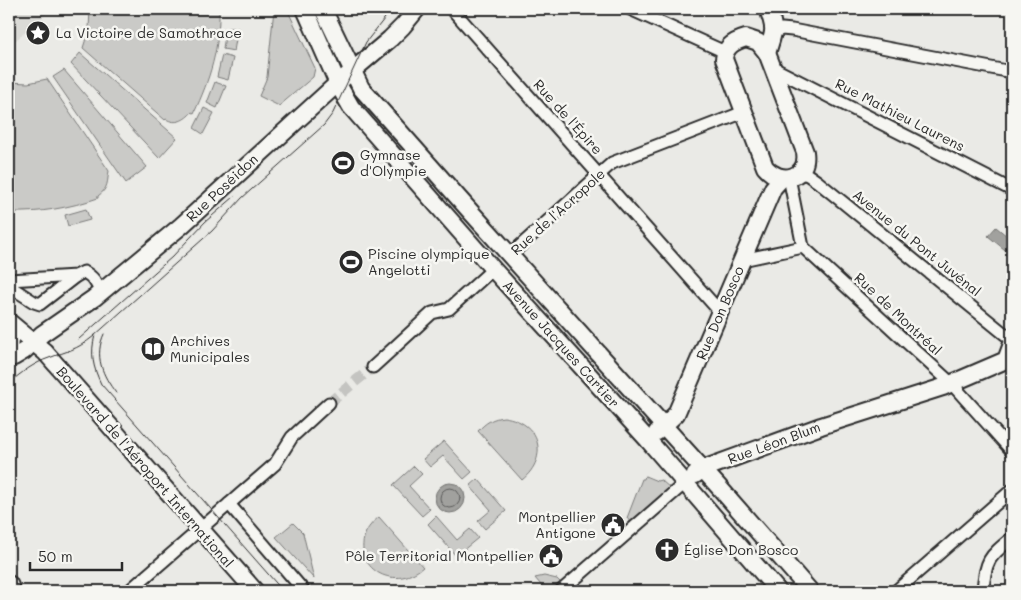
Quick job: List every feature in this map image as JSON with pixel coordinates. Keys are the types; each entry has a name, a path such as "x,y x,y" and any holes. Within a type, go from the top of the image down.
{"street":[{"name":"Avenue Jacques Cartier","path":"305,9 339,86 351,107 489,273 648,440 778,591"},
{"name":"Avenue Jacques Cartier","path":"323,9 352,72 365,92 664,425 810,591"},
{"name":"Rue Poséidon","path":"404,26 417,9"},
{"name":"Rue Poséidon","path":"9,357 14,357 34,343 42,334 100,293 181,226 404,26 427,9"},
{"name":"Rue de l'Épire","path":"452,9 720,312"},
{"path":"630,9 725,52"},
{"path":"772,17 749,38 736,41 725,52 724,59 765,167 769,171 790,176"},
{"path":"770,60 772,17"},
{"path":"772,17 782,29 1012,72"},
{"path":"749,38 758,42 770,60 805,152 806,161 790,176"},
{"name":"Rue Mathieu Laurens","path":"770,60 1012,190"},
{"name":"Rue de l'Acropole","path":"373,367 432,313 449,310 612,163 744,112"},
{"name":"Avenue du Pont Juvénal","path":"790,176 808,175 818,182 1012,340"},
{"path":"742,260 803,248 790,176"},
{"name":"Rue Don Bosco","path":"648,440 676,414 773,188 790,176"},
{"name":"Rue de Montréal","path":"803,248 952,384 1012,451"},
{"path":"9,286 40,304 84,272 97,285 100,293"},
{"path":"9,280 76,276"},
{"path":"9,357 11,323"},
{"name":"Boulevard de l'Aéroport International","path":"11,323 34,343 255,591"},
{"name":"Rue Léon Blum","path":"561,591 703,469 821,426 952,384 1006,360 1012,344"},
{"path":"129,591 275,464 292,437 329,403"},
{"path":"896,591 1012,490"},
{"path":"229,504 304,591"},
{"path":"983,591 984,571 993,554 1012,538"},
{"path":"778,591 794,574"},
{"path":"9,584 12,591"}],"shaded area":[{"path":"9,9 52,9 9,46"},
{"path":"90,9 219,9 216,50 205,88 194,113 192,112 177,122 165,120 83,48 89,29"},
{"path":"274,9 287,9 315,68 313,77 279,106 259,96 267,77"},
{"path":"226,28 238,28 234,51 223,49"},
{"path":"80,53 177,138 159,158 71,64"},
{"path":"222,55 233,58 228,80 217,77"},
{"path":"64,70 147,167 126,183 53,77"},
{"path":"47,79 109,171 107,184 98,198 87,202 43,211 9,212 9,82 28,83"},
{"path":"215,82 226,86 217,108 207,103"},
{"path":"204,108 214,113 203,134 194,128"},
{"path":"86,209 90,220 68,226 65,215"},
{"path":"504,417 516,420 526,426 533,433 537,442 536,461 531,471 522,480 478,431 490,421"},
{"path":"444,441 472,472 464,479 443,456 430,467 423,459"},
{"path":"414,466 422,474 409,486 430,509 422,516 393,485"},
{"path":"645,476 657,481 661,480 671,489 631,523 627,518 642,479"},
{"path":"478,479 506,511 485,529 478,521 491,510 470,486"},
{"path":"436,516 457,540 470,529 478,538 456,556 428,524"},
{"path":"379,517 423,567 411,574 388,577 370,565 364,556 363,545 367,530"},
{"path":"293,523 303,533 314,579 276,537"},
{"path":"544,576 557,579 562,584 554,591 546,591 535,578"}],"water":[{"path":"996,227 1012,240 1012,251 1010,254 988,236"},
{"path":"450,483 461,487 465,498 461,509 450,513 439,509 435,498 439,487"}],"tunnel":[{"path":"329,403 373,367"}],"tram line":[{"path":"9,383 33,365 77,347 94,336 212,231 242,198 324,125 333,113 366,42 392,9"},
{"path":"79,339 172,257 205,222 234,197"},
{"path":"104,334 100,350 101,365 103,372 116,393"},
{"path":"95,335 93,360 101,384 283,591"}],"place":[{"name":"La Victoire de Samothrace","path":"38,33"},
{"name":"Gymnase d'Olympie","path":"343,163"},
{"name":"Piscine olympique Angelotti","path":"351,262"},
{"name":"Archives Municipales","path":"153,349"},
{"name":"Montpellier Antigone","path":"613,525"},
{"name":"Église Don Bosco","path":"667,550"},
{"name":"Pôle Territorial Montpellier","path":"551,556"}]}
